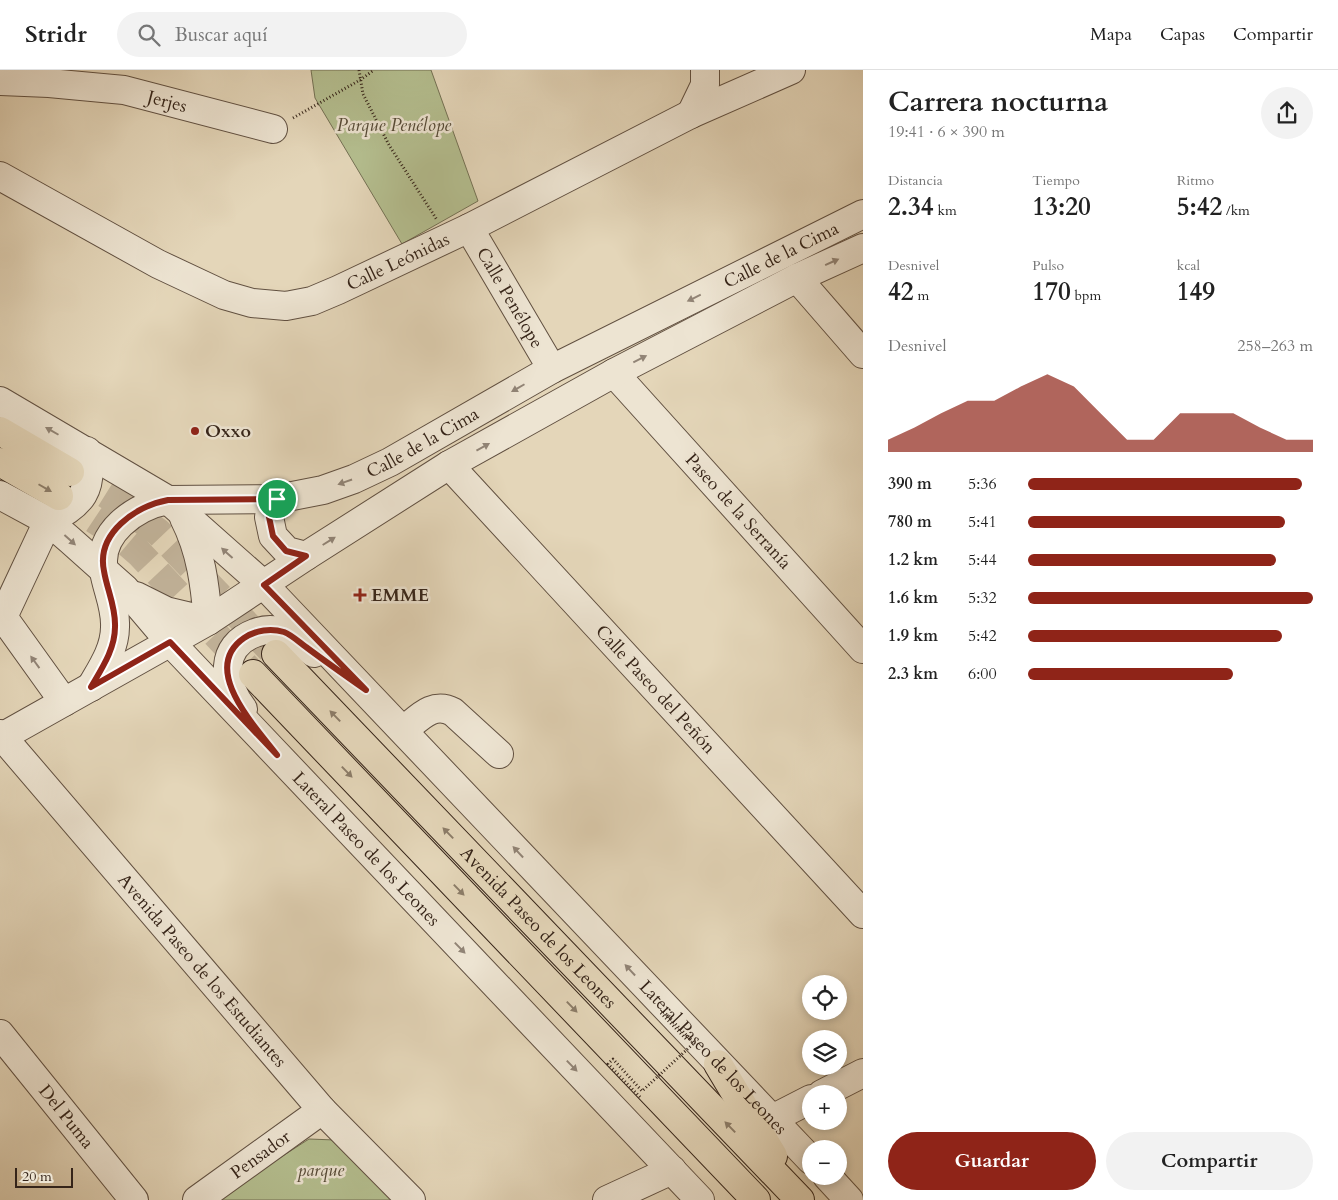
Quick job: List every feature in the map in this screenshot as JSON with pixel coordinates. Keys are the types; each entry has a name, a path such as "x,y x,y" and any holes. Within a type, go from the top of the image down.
{"main road":[{"path":"0,431 79,461"},
{"path":"0,462 59,496"},
{"name":"Avenida Paseo de los Leones","path":"276,654 798,1198"},
{"name":"Avenida Paseo de los Leones","path":"253,674 756,1200"},
{"path":"718,1064 798,1198"}],"street":[{"path":"691,114 705,84 705,70"},
{"name":"Calle Leónidas","path":"0,176 158,264 224,295 252,303 286,306 312,300 459,232 691,114 791,70"},
{"name":"Jerjes","path":"2,85 124,90 273,129"},
{"name":"Calle de la Cima","path":"91,687 113,644 115,628 114,607 103,571 107,543 124,520 151,503 174,505 277,499 323,490 381,466 552,369 863,214"},
{"name":"Calle Penélope","path":"459,232 552,369"},
{"name":"Calle de la Cima","path":"1,736 208,621 306,556 449,466 614,373 797,278 863,248"},
{"path":"797,278 863,354"},
{"name":"Paseo de la Serranía","path":"614,373 863,649"},
{"path":"0,401 79,461 174,505 264,585"},
{"path":"64,702 1,618 48,521 66,513 76,505 84,494 90,480 79,461"},
{"name":"Calle Paseo del Peñón","path":"449,466 863,914"},
{"path":"277,499 269,517 273,536 286,551 306,556"},
{"name":"Lateral Paseo de los Leones","path":"2,501 48,521 125,589 170,642 700,1200"},
{"path":"125,589 152,605 208,621 202,565 191,532 174,505"},
{"name":"Lateral Paseo de los Leones","path":"264,585 366,690 718,1064 802,1151"},
{"path":"277,755 239,704 230,686 227,665 235,644 248,636 266,629 286,633 366,690"},
{"path":"404,730 429,711 444,707 499,754"},
{"name":"Avenida Paseo de los Estudiantes","path":"1,736 322,1110 411,1200"},
{"name":"Del Puma","path":"0,1034 134,1200"},
{"path":"840,1085 863,1073"},
{"path":"772,1119 802,1104"},
{"name":"Pensador","path":"197,1200 322,1110"},
{"path":"607,1200 672,1170"},
{"path":"835,1185 849,1200"}],"path":[{"path":"359,70 362,94 389,145 459,232"},
{"path":"273,129 360,80 374,70"},
{"path":"640,1098 608,1064 613,1059 642,1091 694,1043 662,1010 660,1012 687,1040"}],"green space":[{"name":"Parque Penélope","path":"311,70 431,70 478,201 402,244 315,98"},
{"name":"parque","path":"309,1139 335,1140 391,1200 214,1200"}],"tunnel":[{"path":"70,472 115,500 158,532 271,650"},
{"path":"59,496 119,536 139,553 253,674"}],"place":[{"name":"Oxxo","path":"195,431"},
{"name":"EMME","path":"360,595"}],"route":[{"path":"277,499 269,517 273,536 286,551 306,556 264,585 366,690 286,633 266,629 248,636 235,644 227,665 230,686 239,704 277,755 170,642 91,687 105,663 113,644 115,628 114,607 103,571 103,557 107,543 114,531 124,520 137,510 151,503 168,500 277,499"}]}
